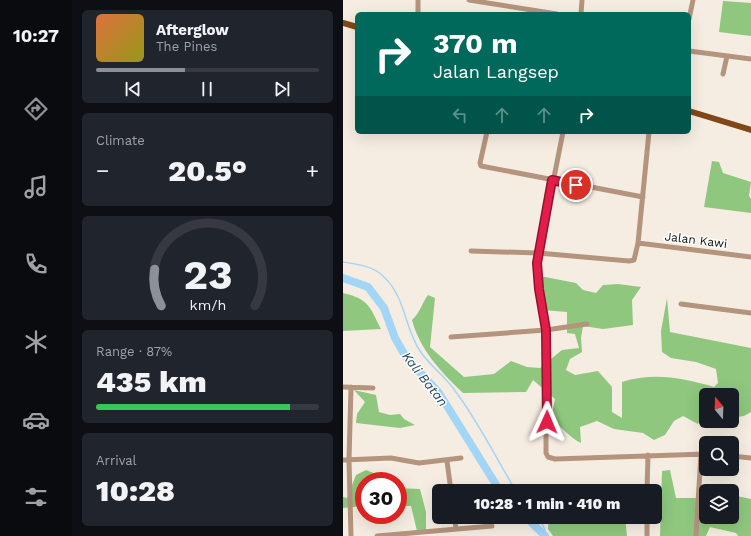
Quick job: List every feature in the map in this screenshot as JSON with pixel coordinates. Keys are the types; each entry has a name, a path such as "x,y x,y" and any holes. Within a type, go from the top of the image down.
{"main road":[{"path":"343,23 355,26"},
{"path":"691,112 751,130"}],"street":[{"path":"417,12 418,0"},
{"path":"469,0 544,12"},
{"path":"581,12 582,0"},
{"path":"690,12 693,0"},
{"path":"691,51 751,59"},
{"path":"723,74 727,56"},
{"path":"487,134 480,164 481,166 643,197"},
{"path":"563,134 538,253 537,275 546,330 548,457 555,459 699,454"},
{"path":"471,251 538,253 629,261 635,258 638,244 649,134"},
{"name":"Jalan Kawi","path":"638,244 751,257"},
{"path":"681,304 751,313"},
{"path":"451,337 546,330 587,324"},
{"path":"343,386 373,388"},
{"path":"351,387 349,460 351,536"},
{"path":"647,484 648,455"},
{"path":"739,457 751,458"},
{"path":"343,460 391,458 419,463 447,461 461,458"},
{"path":"447,461 450,484"},
{"path":"696,536 701,476"},
{"path":"455,524 456,528"},
{"path":"647,524 647,536"},
{"path":"377,536 492,526"}],"green space":[{"path":"723,1 751,3 751,36 719,32"},
{"path":"712,161 719,162 723,173 751,182 749,196 751,199 751,213 704,207"},
{"path":"540,276 576,283 583,290 596,293 603,285 618,284 641,287 632,300 633,325 603,329 583,326 581,338 582,352 570,359 566,370 575,375 598,371 612,387 612,412 622,418 622,382 646,377 668,377 714,387 718,383 716,369 696,362 671,358 662,352 661,331 667,298 670,332 751,348 751,412 739,417 739,388 699,388 698,424 683,416 674,421 665,435 654,440 643,433 614,429 597,421 580,427 581,443 573,439 551,419 555,399 533,380 526,392 463,393 432,360 420,341 412,320 428,295 435,298 430,347 464,377 494,374 511,361 527,367 540,368 562,350 579,348 575,334 567,333 567,312 543,310"},
{"path":"343,293 352,295 364,301 368,305 381,329 343,331"},
{"path":"354,390 376,395 379,412 390,415 400,414 404,419 415,425 400,428 356,423 357,414 365,402"},
{"path":"670,470 676,498 699,498 699,524 739,524 739,496 751,499 751,536 738,536 736,533 710,527 706,536 660,536 660,524 662,524 662,471"},
{"path":"355,478 355,507 343,508 343,497 347,498"},
{"path":"407,488 420,489 426,512 426,531 417,531 411,506 407,506"},
{"path":"548,524 626,524 627,536 553,536 548,529"}],"waterway":[{"path":"343,262 364,266 374,270 391,284 401,303 411,332 420,351 428,362 443,376 464,404 480,428 512,484"},
{"name":"Kali Batan","path":"343,278 368,287 384,308 395,338 406,357 439,393 496,484"},
{"name":"Kali Batan","path":"533,524 545,536"},
{"path":"542,524 545,530 544,536"}],"route":[{"path":"547,422 546,330 537,275 538,253 552,180 576,185"}]}
